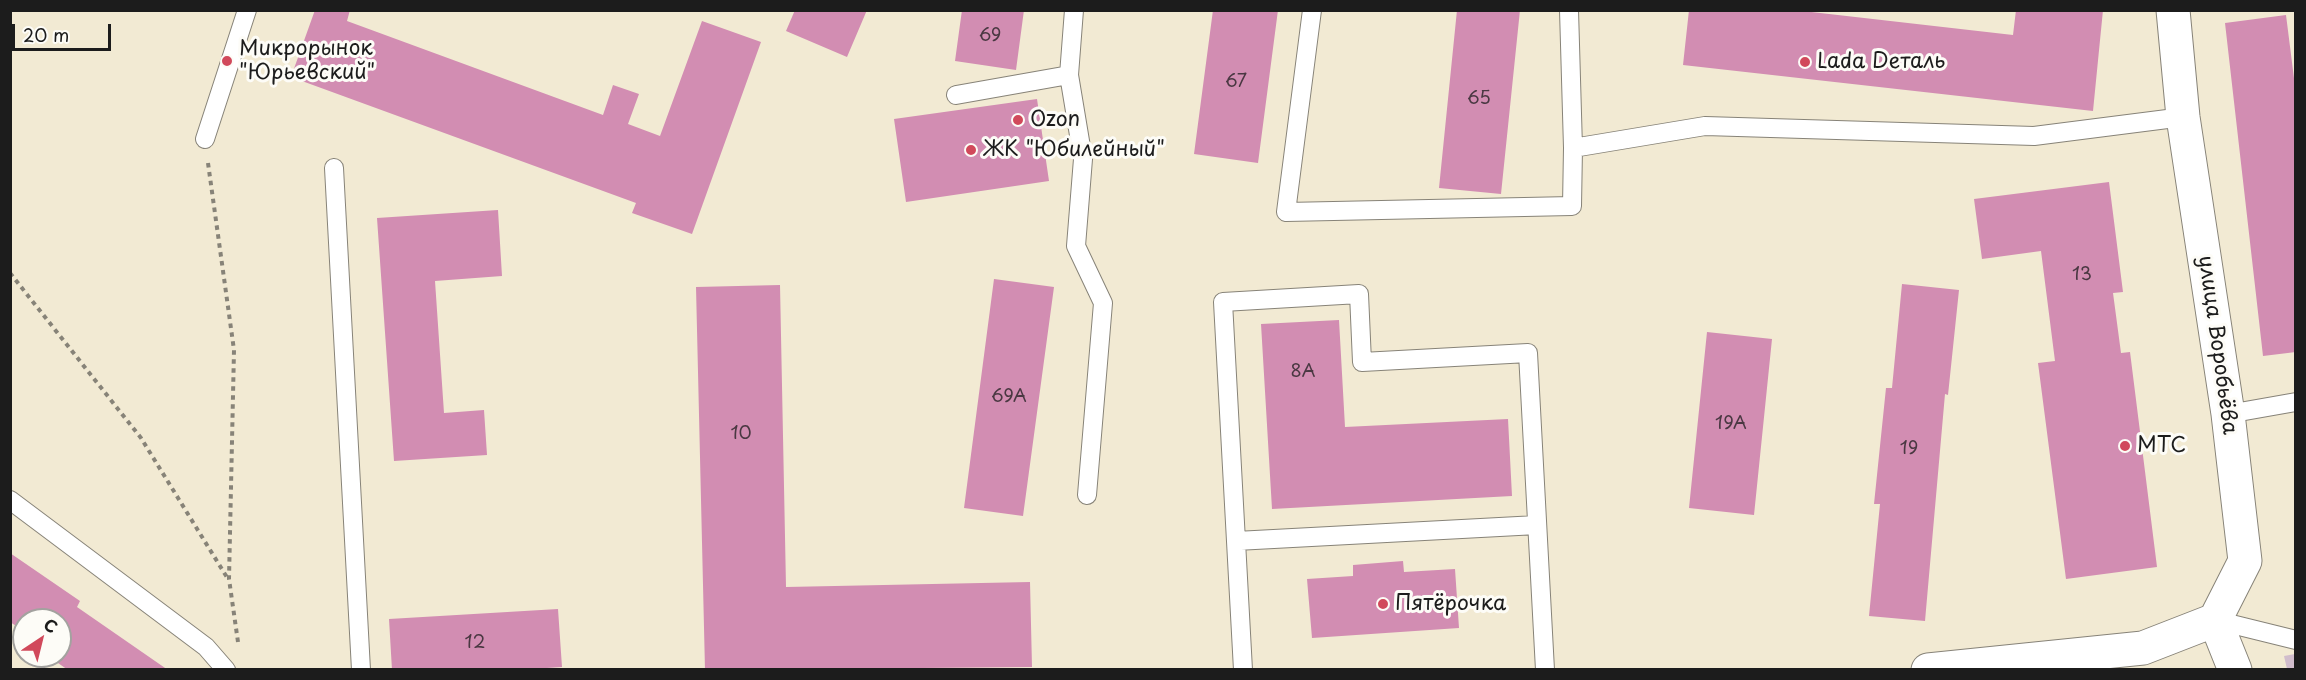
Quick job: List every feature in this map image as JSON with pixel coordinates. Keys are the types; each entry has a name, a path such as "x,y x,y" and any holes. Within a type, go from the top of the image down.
{"street":[{"name":"улица Воробьёва","path":"2173,10 2182,117 2228,414 2245,561 2215,621"},
{"path":"1928,669 2143,648 2215,621 2235,669"}],"lane":[{"path":"205,139 247,10"},
{"path":"1074,10 1070,75 1083,159 1076,246 1103,303 1087,495"},
{"path":"1312,10 1286,212 1572,206 1573,148 1569,10"},
{"path":"956,95 1070,75"},
{"path":"1573,148 1706,126 2034,136 2182,117"},
{"path":"334,168 361,669"},
{"path":"1244,669 1222,302 1359,294 1362,362 1528,353 1545,669"},
{"path":"2228,414 2295,402"},
{"path":"10,500 206,647 226,669"},
{"path":"1236,541 1537,525"},
{"path":"2215,621 2295,640"}],"path":[{"path":"205,139 234,350 229,579 239,647"},
{"path":"10,273 141,438 229,579"}],"shaded area":[{"path":"2295,654 2295,669 2287,669 2284,656"}],"building":[{"path":"315,10 350,10 347,21 603,115 613,85 639,94 628,124 660,136 702,21 761,42 692,234 632,213 636,203 291,77"},
{"path":"795,10 867,10 847,57 786,31"},
{"path":"962,10 1024,10 1016,70 955,61"},
{"path":"1213,10 1278,10 1258,163 1194,154"},
{"path":"1457,10 1520,10 1501,194 1439,188"},
{"path":"1689,10 1794,10 2013,35 2016,10 2103,10 2093,111 1683,65"},
{"path":"2286,15 2296,94 2296,352 2263,356 2225,23"},
{"name":"ЖК \"Юбилейный\"","path":"1037,99 1049,181 906,202 894,119"},
{"path":"2109,182 2123,292 2113,293 2121,353 2130,352 2157,567 2066,579 2038,363 2055,361 2041,251 1982,259 1974,199"},
{"path":"498,210 502,276 435,281 444,413 484,410 487,455 394,461 377,218"},
{"path":"994,279 1054,287 1023,516 964,508"},
{"path":"1902,284 1959,290 1948,395 1945,394 1925,621 1869,616 1880,504 1874,504 1886,388 1892,388"},
{"path":"780,285 786,587 1030,582 1032,667 705,670 696,287"},
{"path":"1339,320 1345,427 1508,419 1512,496 1272,509 1261,324"},
{"path":"1707,332 1772,339 1754,515 1689,508"},
{"path":"10,553 80,601 77,607 168,670 68,670 65,668 72,668 72,608 12,608 12,623 10,622"},
{"name":"Пятёрочка","path":"1403,561 1404,572 1455,569 1459,628 1312,638 1307,579 1353,576 1353,565"},
{"path":"558,609 562,667 517,670 392,670 389,619"}],"place":[{"name":"Микрорынок \"Юрьевский\"","path":"227,61"},
{"name":"Lada Dеталь","path":"1805,62"},
{"name":"Ozon","path":"1018,120"},
{"name":"ЖК \"Юбилейный\"","path":"971,150"},
{"name":"МТС","path":"2125,446"},
{"name":"Пятёрочка","path":"1383,604"}]}
